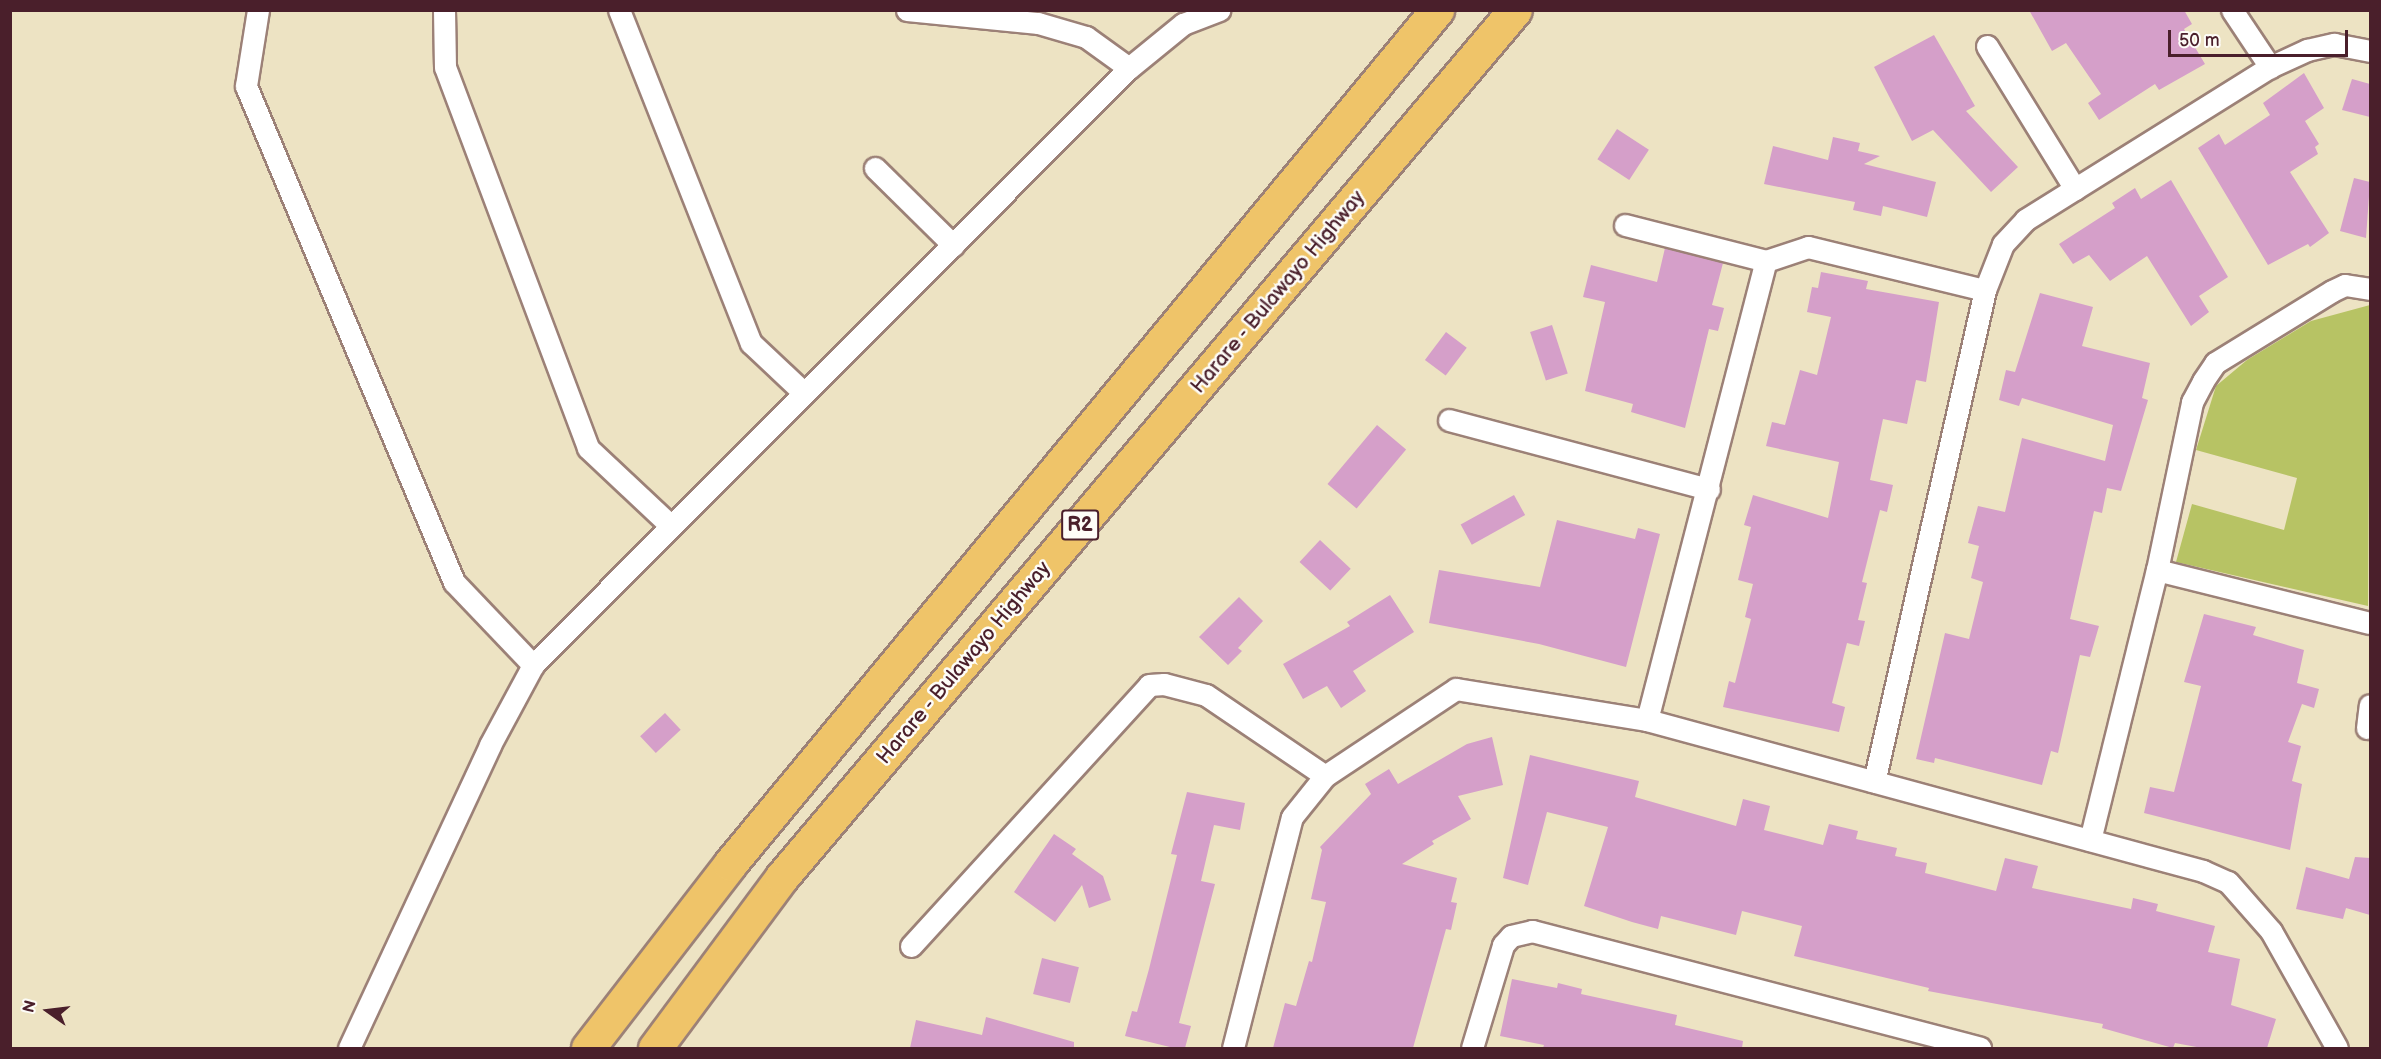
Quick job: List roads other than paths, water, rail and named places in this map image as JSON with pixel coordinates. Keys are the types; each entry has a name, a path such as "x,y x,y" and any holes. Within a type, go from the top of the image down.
{"highway":[{"name":"R2","path":"588,1048 730,864 1437,10"},
{"name":"Harare - Bulawayo Highway","path":"655,1048 782,877 1515,10"}],"street":[{"path":"258,10 246,86 454,582 533,665"},
{"path":"444,10 445,67 588,448 671,526"},
{"path":"620,10 751,344 804,393"},
{"path":"907,10 1038,23 1086,37 1129,68"},
{"path":"349,1048 490,745 533,665 1129,68 1183,24 1219,10"},
{"path":"2232,10 2270,68"},
{"path":"1874,782 1985,290 2002,244 2025,220 2270,68 2307,50 2334,44 2370,51"},
{"path":"1987,46 2076,189"},
{"path":"875,168 953,244"},
{"path":"1625,225 1766,261 1808,247 1985,290"},
{"path":"1647,720 1709,489 1766,261"},
{"path":"2090,840 2157,570 2192,402 2215,363 2332,291 2345,285 2370,289"},
{"path":"1449,420 1709,489"},
{"path":"2157,570 2370,623"},
{"path":"911,946 1149,685 1164,684 1206,695 1325,776"},
{"path":"1233,1048 1288,824 1325,776 1456,689 1647,720 2203,871 2228,882 2271,931 2337,1048"},
{"path":"2367,728 2370,705"},
{"path":"1472,1048 1503,945 1511,936 1532,931 1980,1048"}]}
